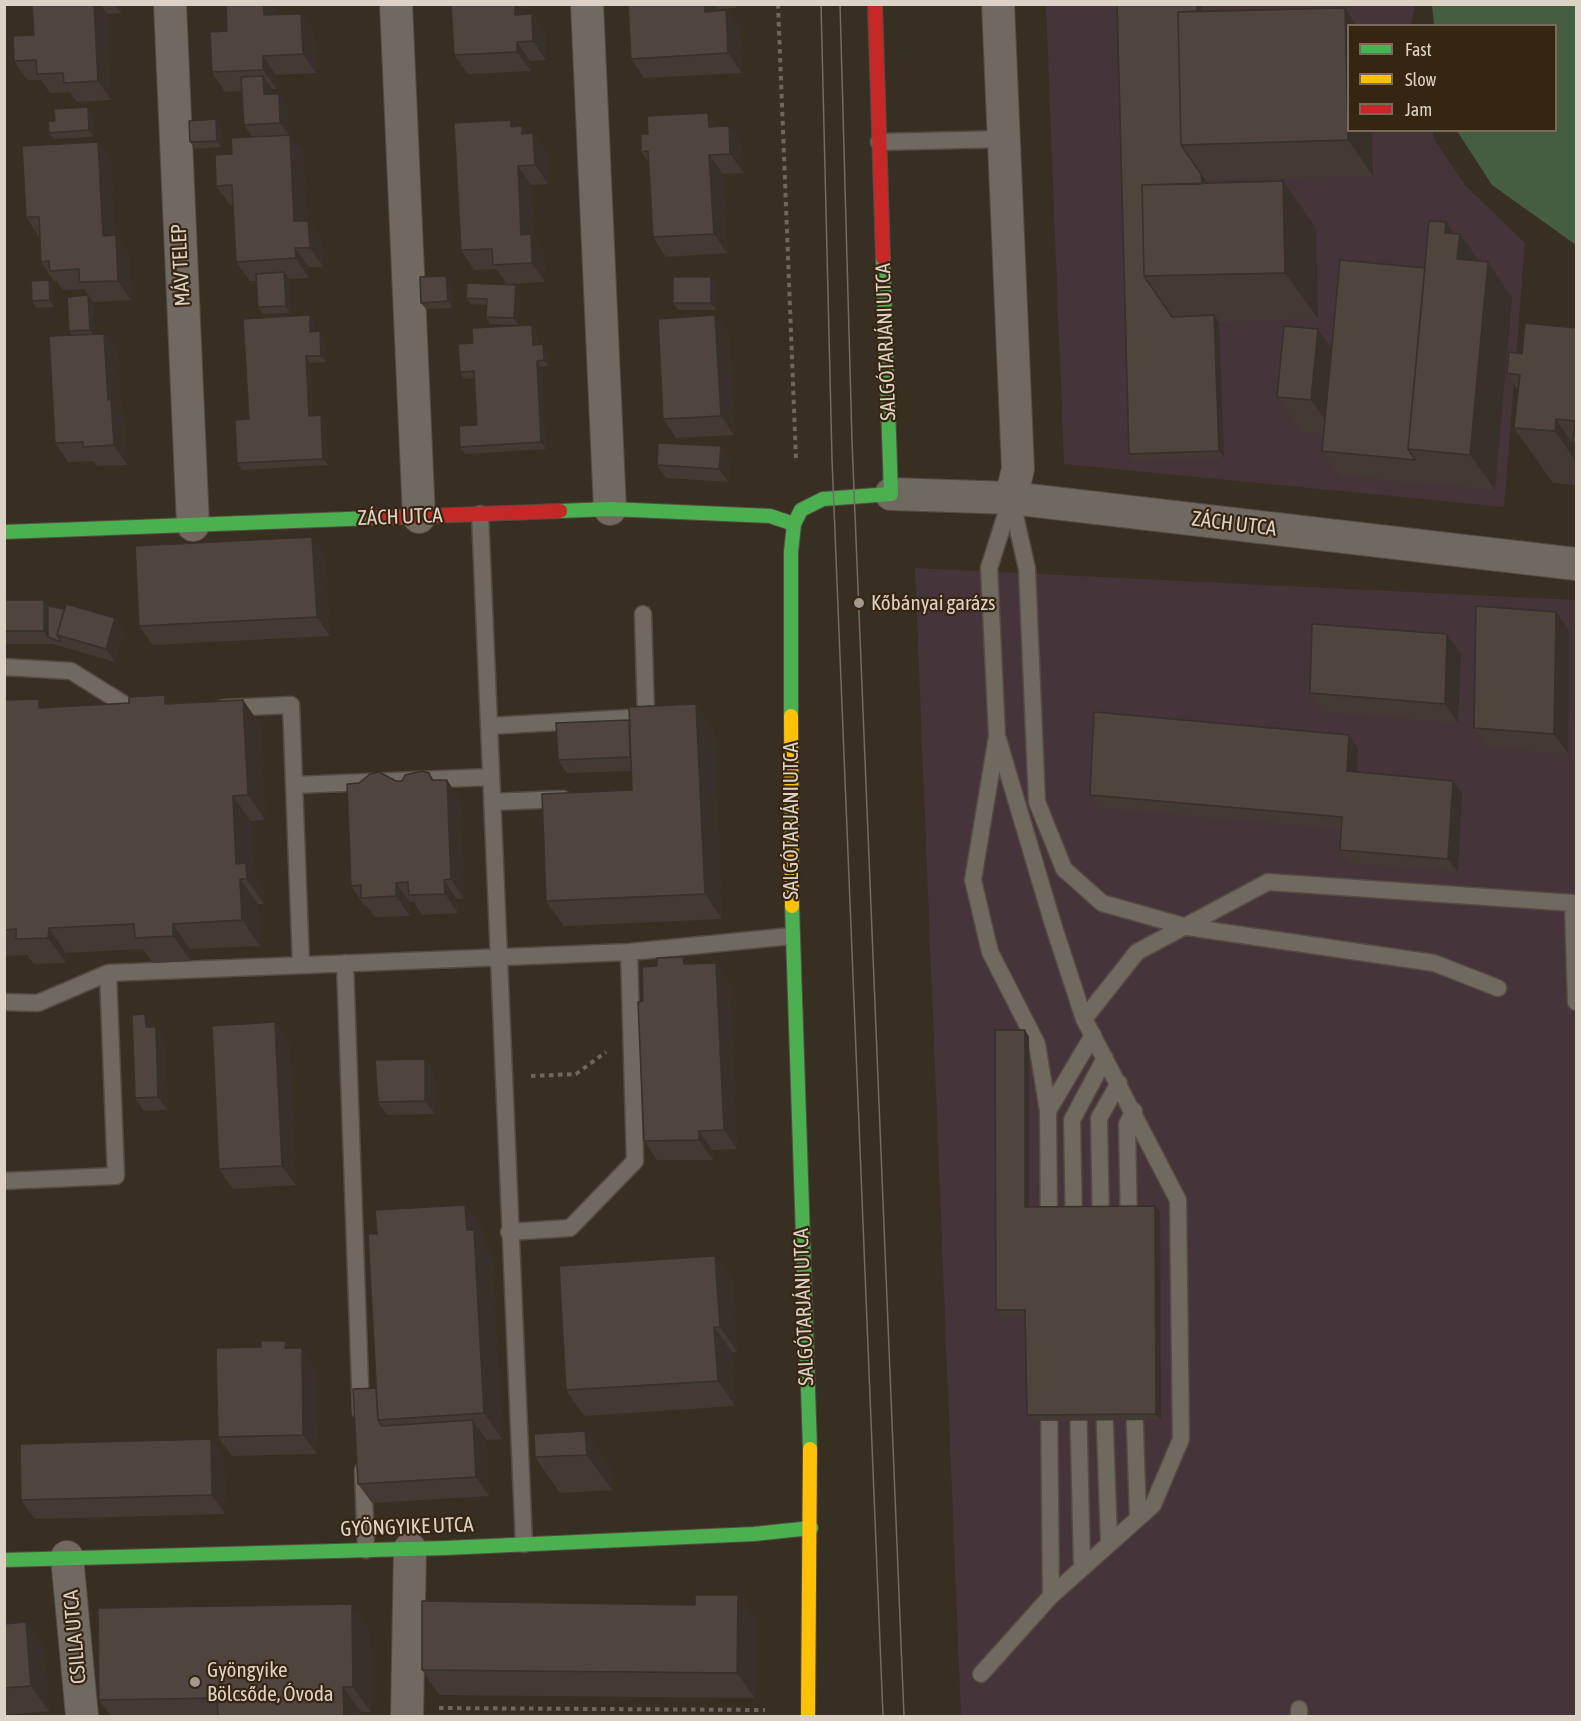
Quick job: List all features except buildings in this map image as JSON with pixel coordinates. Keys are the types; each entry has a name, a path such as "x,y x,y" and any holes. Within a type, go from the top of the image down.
{"street":[{"name":"MÁV TELEP","path":"170,4 193,525"},
{"path":"396,4 419,516"},
{"path":"587,4 610,509"},
{"name":"SALGÓTARJÁNI UTCA","path":"875,4 891,494"},
{"path":"998,4 1018,469 1011,498"},
{"name":"ZÁCH UTCA","path":"891,494 1011,498 1576,564"},
{"path":"794,524 801,510 823,498 891,494"},
{"name":"ZÁCH UTCA","path":"4,532 610,509 770,516 794,524"},
{"name":"SALGÓTARJÁNI UTCA","path":"794,524 791,552 792,936 811,1528 808,1716"},
{"name":"GYÖNGYIKE UTCA","path":"4,1560 410,1549 754,1534 811,1528"},
{"path":"410,1549 420,1712"},
{"name":"CSILLA UTCA","path":"67,1557 82,1716"}],"lane":[{"path":"879,142 1004,139"},
{"path":"1011,498 989,568 997,736 973,880 990,952 1037,1044 1048,1111 1049,1242"},
{"path":"1011,498 1027,569 1037,802 1064,869 1102,903 1187,927 1434,963 1498,988"},
{"path":"480,514 524,1544"},
{"path":"489,726 646,717 643,614"},
{"path":"4,667 71,671 135,711 157,710"},
{"path":"202,708 291,705 301,965"},
{"path":"981,1674 1051,1596 1153,1505 1181,1439 1178,1200 1134,1111 1084,1019 997,736"},
{"path":"294,785 491,777"},
{"path":"492,802 583,798"},
{"path":"1084,1019 1137,952 1268,882 1575,897 1576,1002"},
{"path":"4,1002 39,1004 108,973 628,952 792,936"},
{"path":"509,1232 570,1228 635,1161 628,952"},
{"path":"345,963 362,1432"},
{"path":"4,1181 116,1176 108,973"},
{"path":"1048,1111 1093,1035"},
{"path":"1075,1247 1072,1120 1105,1058"},
{"path":"1101,1246 1099,1118 1119,1083"},
{"path":"1130,1243 1127,1124 1134,1111"},
{"path":"1133,1385 1138,1518"},
{"path":"1049,1386 1051,1596"},
{"path":"1104,1386 1109,1542"},
{"path":"1078,1387 1082,1567"},
{"path":"363,1456 366,1550"}],"path":[{"path":"778,4 796,459"},
{"path":"503,1077 576,1074 606,1052 632,1050"},
{"path":"420,1712 765,1710"}],"shaded area":[{"path":"1046,5 1415,5 1411,24 1347,24 1347,132 1432,132 1436,142 1465,185 1525,243 1504,507 1064,464"},
{"name":"Kőbányai garázs","path":"915,568 1576,600 1576,1716 961,1716"}],"green space":[{"path":"1432,5 1576,5 1576,245 1492,185 1458,132 1557,132 1557,24 1434,24"}],"tram line":[{"path":"821,4 832,459 883,1716"},
{"path":"840,4 852,441 904,1716"}],"traffic: fast":[{"path":"791,716 791,552 794,524 801,510 823,499 891,494 883,258"},
{"path":"560,511 610,509 770,516 794,524"},
{"path":"4,532 374,518"},
{"path":"792,906 810,1449"},
{"path":"4,1560 445,1548 754,1534 811,1528"}],"traffic: slow":[{"path":"791,716 792,906"},
{"path":"808,1716 810,1449"}],"traffic: jam":[{"path":"875,4 883,258"},
{"path":"374,518 560,511"}],"place":[{"name":"Kőbányai garázs","path":"859,603"},
{"name":"Gyöngyike Bölcsőde, Óvoda","path":"195,1682"}]}
